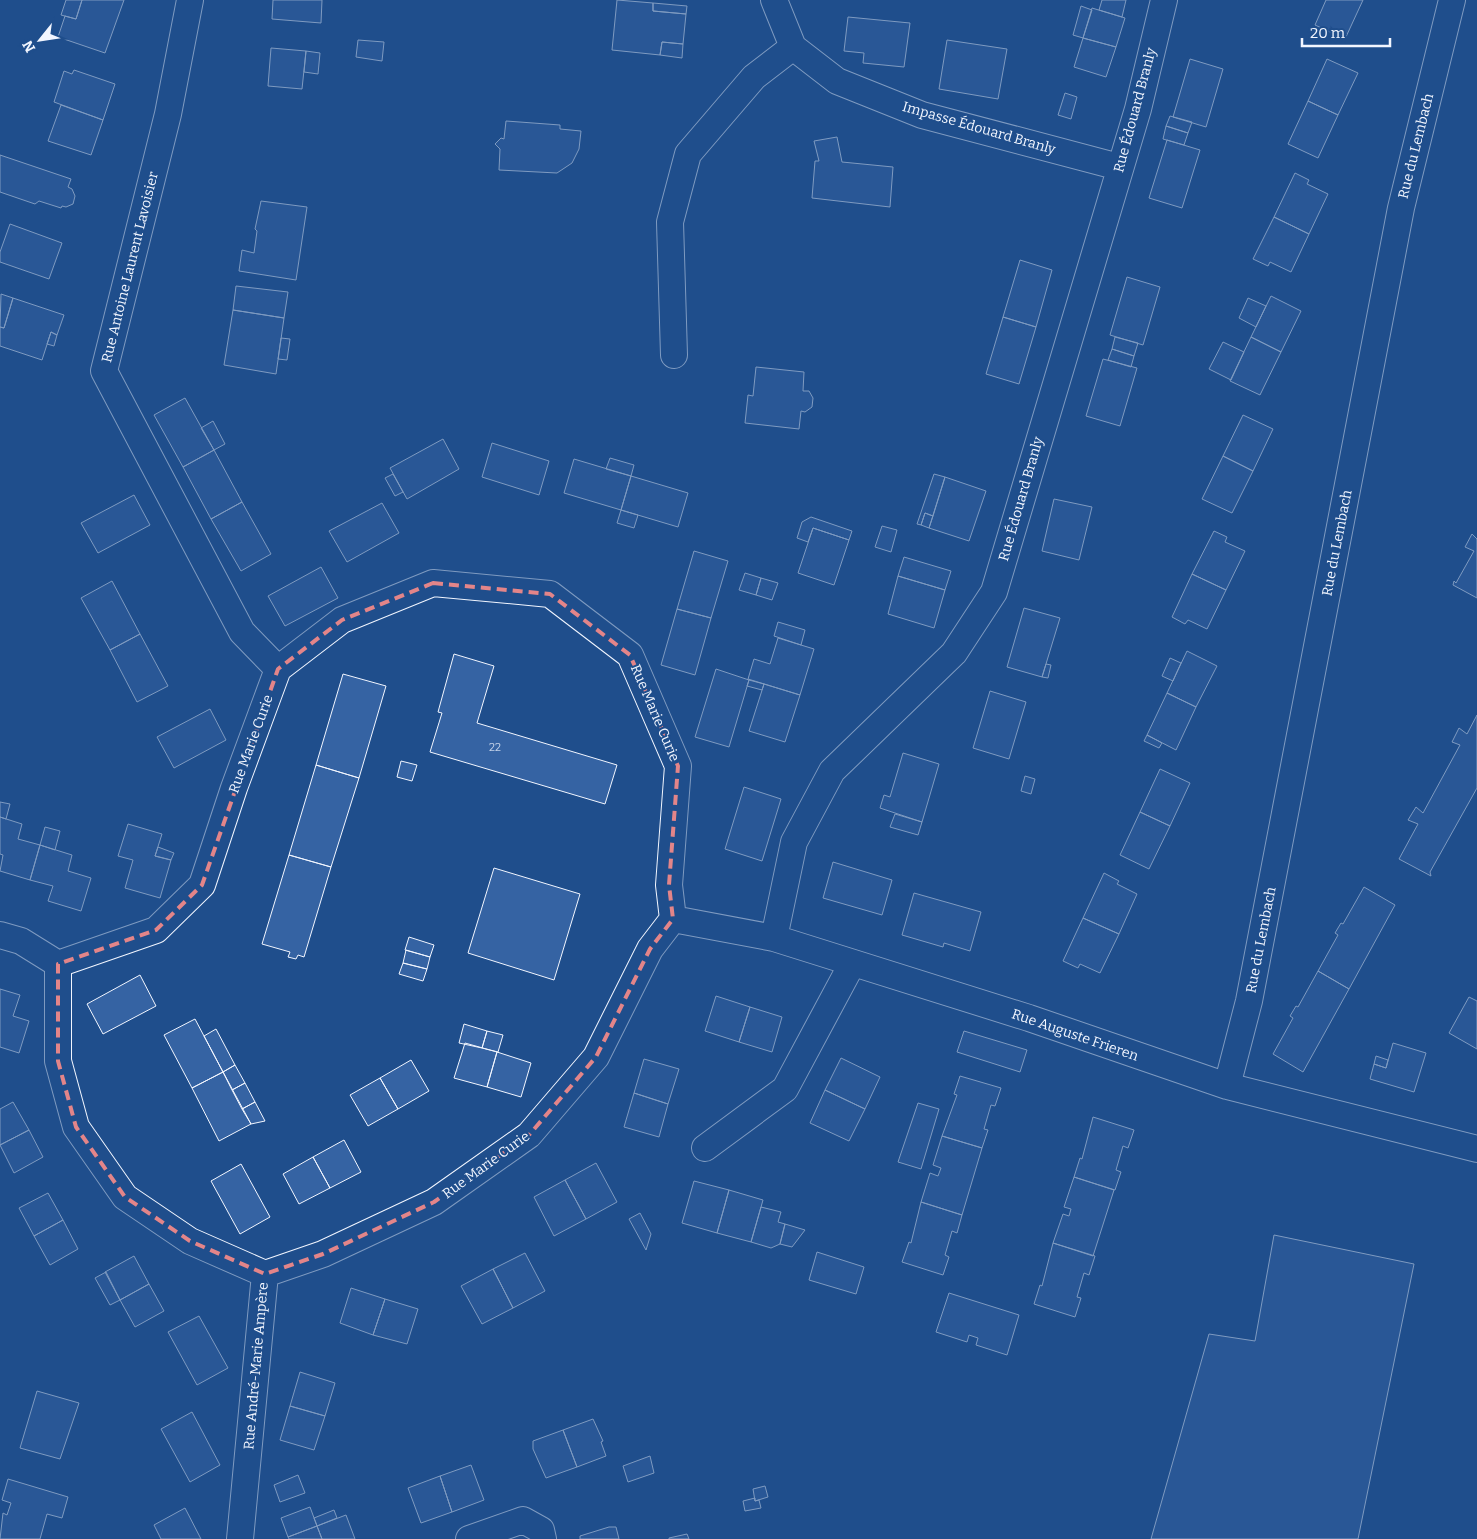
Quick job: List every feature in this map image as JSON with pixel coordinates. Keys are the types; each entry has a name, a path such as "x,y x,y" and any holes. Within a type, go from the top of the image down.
{"street":[{"name":"Rue Antoine Laurent Lavoisier","path":"190,0 168,114 104,371 242,632 278,669"},
{"name":"Impasse Édouard Branly","path":"774,0 793,47 836,81 922,115 1119,167"},
{"name":"Rue Édouard Branly","path":"774,938 794,842 832,771 954,653 994,592 1119,167 1138,109 1164,0"},
{"name":"Rue du Lembach","path":"1227,1086 1251,992 1401,208 1452,0"},
{"path":"674,355 670,222 688,154 754,77 793,47"},
{"name":"Rue Marie Curie","path":"58,964 156,930 202,885 234,788 278,669 342,620 433,583 550,594 630,655 678,766 669,885 673,919 650,949 596,1057 529,1136 434,1202 324,1254 265,1274"},
{"name":"Rue Auguste Frieren","path":"673,919 774,938 1029,1018 1227,1086 1477,1149"},
{"path":"0,935 21,941 58,964"},
{"name":"Rue André-Marie Ampère","path":"58,964 58,1061 76,1127 125,1197 190,1241 265,1274 240,1539"},
{"path":"705,1148 785,1089 852,964"},
{"path":"469,1539 523,1520 541,1530 543,1539"}],"highlighted area":[{"path":"433,583 550,594 630,655 678,766 669,885 673,919 650,949 596,1057 529,1135 434,1202 323,1254 265,1274 190,1241 125,1197 76,1127 58,1061 58,964 156,930 202,885 278,669 342,620"}],"building":[{"path":"66,0 82,0 76,19 61,15"},
{"path":"82,0 124,0 105,53 58,37 65,16 76,19"},
{"path":"273,0 322,0 321,23 272,19"},
{"path":"617,0 653,3 653,11 686,14 683,44 662,42 660,55 612,50"},
{"path":"1102,0 1126,0 1122,17 1099,10"},
{"path":"1326,0 1363,0 1345,39 1315,25"},
{"path":"653,3 687,6 686,14 653,11"},
{"path":"1081,6 1092,10 1083,38 1073,35"},
{"path":"1092,8 1125,18 1116,47 1083,38"},
{"path":"848,17 910,23 904,67 863,63 864,53 844,51"},
{"path":"1083,38 1116,47 1106,77 1074,67"},
{"path":"358,40 384,42 382,61 356,57"},
{"path":"947,40 1007,49 998,99 939,89"},
{"path":"662,42 683,44 682,58 660,55"},
{"path":"271,48 306,51 302,89 268,86"},
{"path":"306,51 320,53 318,74 304,72"},
{"path":"1190,59 1223,69 1206,127 1173,117"},
{"path":"1327,59 1358,73 1338,115 1308,101"},
{"path":"74,70 115,84 103,120 54,102 64,71 72,74"},
{"path":"1065,93 1077,97 1071,119 1058,115"},
{"path":"1308,101 1338,115 1318,158 1288,144"},
{"path":"61,105 103,120 91,155 48,141"},
{"path":"1170,116 1192,122 1188,133 1166,126"},
{"path":"506,121 560,125 560,129 581,131 579,149 572,163 557,173 499,170 500,149 495,144 501,138 504,139"},
{"path":"1166,126 1188,133 1184,145 1163,139"},
{"path":"837,137 842,162 893,167 890,207 812,198 815,161 819,161 814,141"},
{"path":"1167,140 1200,150 1182,208 1149,198"},
{"path":"0,155 71,179 68,187 72,189 75,196 73,204 66,207 62,206 61,208 39,201 35,204 0,192"},
{"path":"1295,173 1309,180 1307,184 1328,194 1309,234 1274,217"},
{"path":"261,201 307,207 296,280 239,271 242,250 254,253 257,231 255,229"},
{"path":"1274,217 1309,234 1291,272 1270,262 1268,266 1253,259"},
{"path":"10,224 62,243 49,279 0,262 0,252"},
{"path":"1020,260 1052,270 1036,327 1003,317"},
{"path":"1127,277 1160,287 1143,345 1110,335"},
{"path":"236,286 288,292 284,318 233,310"},
{"path":"1,294 13,298 4,328 0,327"},
{"path":"1271,296 1301,311 1281,352 1251,337"},
{"path":"13,298 64,315 57,335 51,332 42,360 0,346 0,327 4,328"},
{"path":"1248,298 1266,306 1256,327 1239,318"},
{"path":"233,310 284,318 276,374 224,365"},
{"path":"1003,317 1036,327 1019,384 986,374"},
{"path":"51,332 57,335 54,346 47,344"},
{"path":"1115,337 1138,343 1134,356 1112,349"},
{"path":"1251,337 1281,352 1260,395 1230,381"},
{"path":"281,338 290,339 287,360 278,359"},
{"path":"1223,342 1244,352 1231,380 1209,369"},
{"path":"1112,349 1134,356 1131,367 1108,360"},
{"path":"1103,359 1137,368 1120,426 1086,416"},
{"path":"756,367 804,372 803,391 809,391 813,398 812,407 805,412 801,411 799,429 745,423 748,395 753,396"},
{"path":"185,398 214,450 183,467 154,415"},
{"path":"1243,415 1273,429 1253,471 1223,456"},
{"path":"213,421 225,444 214,450 201,428"},
{"path":"443,439 459,469 407,499 390,468"},
{"path":"492,443 549,461 539,495 482,477"},
{"path":"214,450 242,502 211,519 183,467"},
{"path":"1223,456 1253,471 1232,513 1202,499"},
{"path":"610,458 634,465 631,476 606,469"},
{"path":"574,459 631,476 621,510 564,493"},
{"path":"393,474 403,492 395,496 385,478"},
{"path":"934,474 945,477 933,516 925,513 921,525 917,524"},
{"path":"631,476 688,493 678,527 621,510"},
{"path":"945,477 986,491 969,541 929,528"},
{"path":"134,495 150,525 98,553 81,523"},
{"path":"1054,499 1092,507 1079,560 1042,551"},
{"path":"242,502 271,554 241,571 211,519"},
{"path":"382,503 399,533 347,562 329,531"},
{"path":"621,510 638,515 634,528 617,523"},
{"path":"925,513 933,516 929,528 921,525"},
{"path":"811,517 852,531 849,540 813,528 808,542 797,538 802,522"},
{"path":"882,526 897,530 891,552 875,547"},
{"path":"813,528 849,540 834,585 798,573"},
{"path":"1214,531 1227,537 1225,542 1245,551 1226,590 1192,574"},
{"path":"1472,534 1477,539 1477,598 1453,585 1454,581 1456,583 1474,551 1465,547"},
{"path":"694,551 728,561 711,618 677,609"},
{"path":"904,557 951,571 945,590 898,576"},
{"path":"321,567 338,598 285,626 268,596"},
{"path":"745,573 761,578 756,595 739,590"},
{"path":"1192,574 1226,590 1207,629 1188,620 1185,624 1172,617"},
{"path":"898,576 945,590 934,628 888,614"},
{"path":"761,578 778,583 772,600 756,595"},
{"path":"112,581 140,634 110,650 81,598"},
{"path":"1024,608 1060,618 1042,677 1007,667"},
{"path":"677,609 711,618 695,675 661,665"},
{"path":"778,622 805,630 801,645 774,636"},
{"path":"140,634 168,686 137,702 110,650"},
{"path":"778,638 814,649 800,695 748,679 754,659 770,664"},
{"path":"1187,651 1217,666 1196,707 1167,693"},
{"path":"454,654 494,666 477,723 617,765 605,804 430,752 442,713 438,712"},
{"path":"1170,658 1181,663 1173,681 1162,676"},
{"path":"1046,664 1051,665 1048,678 1042,677"},
{"path":"716,669 749,680 729,747 695,737"},
{"path":"343,674 386,686 359,778 316,765"},
{"path":"749,680 764,684 762,690 747,686"},
{"path":"764,684 800,695 785,742 749,731"},
{"path":"990,691 1026,702 1009,759 973,748"},
{"path":"1167,693 1196,707 1176,750 1147,735"},
{"path":"210,709 226,740 174,768 157,737"},
{"path":"1477,715 1477,788 1430,872 1431,876 1399,859 1418,824 1408,820 1416,807 1423,813 1460,745 1452,742 1459,728 1467,734"},
{"path":"1147,735 1162,743 1159,748 1144,741"},
{"path":"903,753 939,764 922,822 880,808 884,795 890,797"},
{"path":"401,761 417,765 412,781 397,777"},
{"path":"316,765 359,778 331,867 289,855"},
{"path":"1160,769 1190,783 1170,826 1140,812"},
{"path":"1025,776 1035,779 1031,794 1021,791"},
{"path":"744,787 781,799 762,861 725,849"},
{"path":"0,802 10,804 6,819 0,817"},
{"path":"1140,812 1170,826 1149,869 1120,855"},
{"path":"895,814 922,822 918,835 890,827"},
{"path":"0,817 22,824 18,839 40,845 30,880 0,871 3,855 0,854"},
{"path":"128,824 162,834 155,856 171,860 160,898 125,888 133,860 118,856"},
{"path":"45,827 60,831 55,850 40,845"},
{"path":"40,845 72,855 68,871 91,878 81,911 48,901 53,886 30,880"},
{"path":"158,847 174,853 171,860 155,856"},
{"path":"289,855 331,867 304,957 298,955 296,959 288,957 290,952 262,944"},
{"path":"833,862 892,880 882,915 823,898"},
{"path":"494,868 580,894 554,980 468,953"},
{"path":"1104,873 1119,881 1117,884 1137,894 1119,934 1083,918"},
{"path":"1364,887 1395,905 1349,989 1318,971 1338,935 1335,933 1341,923 1343,924"},
{"path":"914,893 981,912 970,951 944,943 943,947 902,935"},
{"path":"1083,918 1119,934 1100,973 1080,964 1078,968 1063,961"},
{"path":"409,937 434,945 430,957 405,950"},
{"path":"406,950 430,957 427,969 403,963"},
{"path":"403,963 427,969 423,981 399,974"},
{"path":"1318,971 1349,989 1303,1072 1273,1054 1293,1018 1290,1016 1296,1006 1298,1007"},
{"path":"140,975 156,1006 103,1034 87,1004"},
{"path":"0,989 20,995 13,1016 29,1021 19,1053 0,1047"},
{"path":"716,996 750,1007 739,1042 705,1031"},
{"path":"1469,997 1477,1001 1477,1049 1449,1033"},
{"path":"750,1007 782,1017 772,1052 739,1042"},
{"path":"195,1019 223,1072 192,1088 164,1035"},
{"path":"464,1024 487,1031 482,1048 459,1043"},
{"path":"216,1029 235,1065 223,1072 204,1036"},
{"path":"487,1031 503,1035 498,1052 482,1048"},
{"path":"964,1031 1027,1050 1020,1072 957,1052"},
{"path":"465,1043 497,1052 487,1087 454,1078"},
{"path":"1393,1043 1426,1053 1414,1092 1370,1079 1374,1064 1386,1068"},
{"path":"497,1052 531,1063 521,1097 487,1087"},
{"path":"1376,1056 1388,1060 1386,1068 1374,1064"},
{"path":"841,1058 880,1077 865,1109 825,1090"},
{"path":"644,1059 679,1069 668,1104 634,1093"},
{"path":"411,1060 429,1091 398,1109 380,1078"},
{"path":"235,1065 245,1083 232,1090 223,1072"},
{"path":"223,1072 251,1124 219,1141 192,1088"},
{"path":"960,1076 1001,1088 995,1106 991,1105 984,1129 988,1130 982,1148 942,1136 957,1095 954,1094"},
{"path":"380,1078 398,1109 368,1126 350,1095"},
{"path":"245,1083 255,1102 242,1109 232,1090"},
{"path":"825,1090 865,1109 849,1141 810,1123"},
{"path":"634,1093 668,1104 659,1137 624,1127"},
{"path":"13,1102 29,1130 0,1145 0,1109"},
{"path":"255,1102 265,1121 251,1124 242,1109"},
{"path":"918,1103 939,1109 921,1169 898,1162"},
{"path":"1093,1117 1134,1130 1128,1148 1123,1146 1116,1170 1121,1172 1115,1190 1074,1177 1080,1158 1082,1159"},
{"path":"29,1130 43,1157 14,1173 0,1145"},
{"path":"942,1136 982,1148 962,1215 921,1202 930,1173 938,1176 941,1168 933,1165"},
{"path":"344,1140 361,1172 330,1188 313,1157"},
{"path":"313,1157 330,1188 299,1204 283,1174"},
{"path":"596,1163 617,1202 586,1219 565,1180"},
{"path":"241,1164 270,1217 240,1234 211,1181"},
{"path":"1074,1177 1114,1190 1093,1256 1053,1243 1063,1214 1069,1216 1071,1209 1064,1207"},
{"path":"565,1180 586,1219 554,1236 534,1197"},
{"path":"694,1181 729,1190 717,1233 682,1223"},
{"path":"729,1190 763,1200 751,1242 717,1233"},
{"path":"48,1193 63,1220 34,1236 19,1208"},
{"path":"921,1202 962,1215 957,1233 952,1231 945,1255 949,1257 943,1275 902,1262 909,1242 911,1243"},
{"path":"761,1207 781,1212 778,1222 785,1224 780,1244 771,1248 751,1242"},
{"path":"640,1213 651,1234 646,1250 629,1219"},
{"path":"63,1220 78,1249 50,1265 34,1236"},
{"path":"785,1224 805,1230 792,1247 780,1244"},
{"path":"1274,1235 1414,1264 1358,1539 1151,1539 1209,1334 1255,1341"},
{"path":"1053,1243 1095,1256 1089,1275 1084,1273 1077,1297 1081,1298 1075,1317 1034,1304 1040,1285 1042,1286"},
{"path":"817,1252 864,1267 856,1294 809,1280"},
{"path":"525,1253 545,1291 513,1308 493,1269"},
{"path":"134,1256 149,1284 120,1300 105,1272"},
{"path":"493,1269 513,1308 482,1324 461,1286"},
{"path":"106,1272 120,1300 110,1305 95,1278"},
{"path":"149,1284 164,1311 135,1327 120,1300"},
{"path":"351,1288 385,1299 373,1335 340,1323"},
{"path":"949,1293 1019,1315 1007,1355 976,1345 978,1338 969,1335 967,1342 936,1332"},
{"path":"385,1299 418,1309 407,1344 373,1335"},
{"path":"199,1316 228,1368 197,1385 168,1332"},
{"path":"300,1372 335,1383 325,1416 290,1406"},
{"path":"37,1391 79,1403 60,1459 20,1448"},
{"path":"290,1406 325,1416 314,1450 280,1440"},
{"path":"192,1412 220,1465 190,1482 161,1429"},
{"path":"593,1419 603,1441 601,1442 606,1456 577,1467 563,1430"},
{"path":"563,1430 577,1467 546,1478 533,1449 533,1441"},
{"path":"650,1456 654,1473 628,1482 623,1466"},
{"path":"471,1465 484,1500 452,1512 440,1476"},
{"path":"298,1475 305,1493 280,1502 274,1485"},
{"path":"440,1476 452,1512 421,1523 408,1488"},
{"path":"8,1479 68,1497 62,1518 47,1514 40,1539 0,1539 3,1513 7,1515 11,1503 2,1500"},
{"path":"765,1486 768,1497 755,1501 753,1489"},
{"path":"755,1498 755,1501 759,1500 761,1508 745,1511 743,1501"},
{"path":"310,1507 317,1526 288,1537 281,1518"},
{"path":"185,1508 201,1539 161,1539 154,1525"},
{"path":"334,1510 337,1518 317,1526 314,1518"},
{"path":"346,1515 355,1539 322,1539 317,1526"},
{"path":"317,1526 322,1539 289,1539 288,1537"},
{"path":"609,1527 616,1527 619,1539 580,1539 580,1536"},
{"path":"687,1534 689,1539 669,1539 669,1538"}]}
